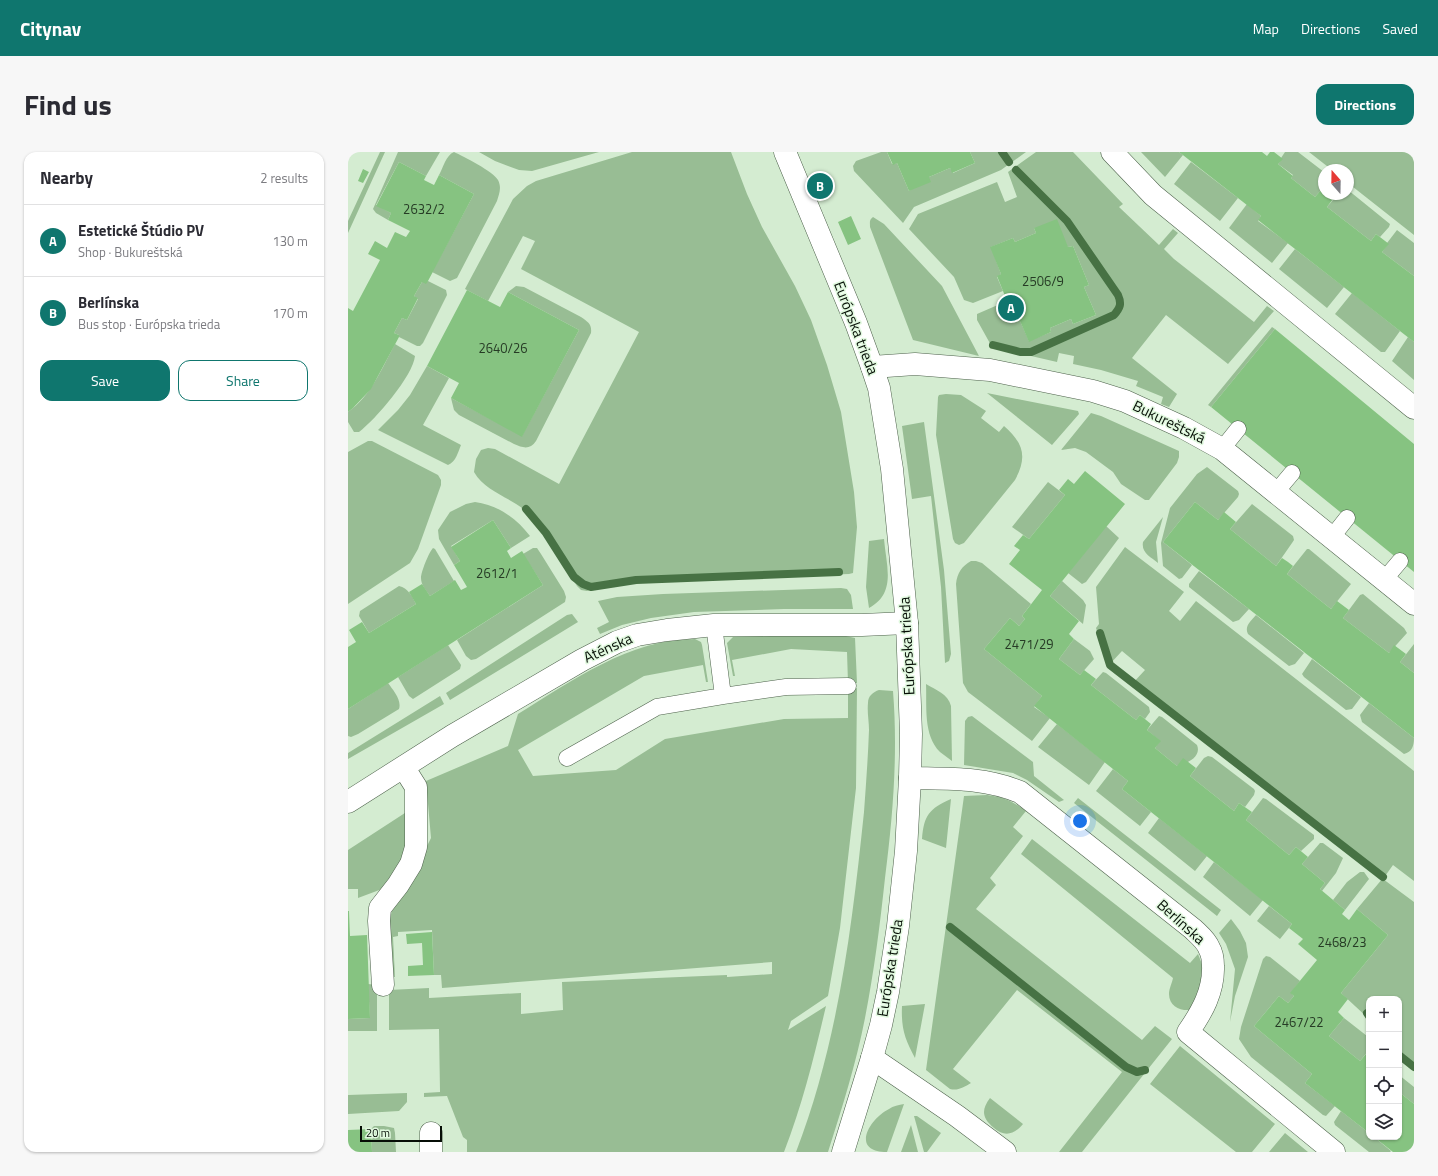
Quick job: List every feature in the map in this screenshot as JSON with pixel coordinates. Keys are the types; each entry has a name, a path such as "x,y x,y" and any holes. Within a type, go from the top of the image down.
{"street":[{"name":"Európska trieda","path":"785,152 853,316 872,366 883,406 892,469 908,623 911,734 910,778 906,851 898,926 888,992 872,1058 843,1152"},
{"path":"1112,152 1153,195 1414,408"},
{"name":"Bukureštská","path":"872,366 915,364 990,370 1093,391 1125,401 1169,420 1222,449 1414,604"},
{"name":"Aténska","path":"348,802 459,732 582,660 617,642 652,632 714,625 862,625 908,623"},
{"path":"383,985 379,921 380,908 398,885 411,864 416,848 416,787 404,768"},
{"name":"Berlínska","path":"910,778 958,779 989,782 1020,792 1193,929 1210,948 1213,959 1213,981 1210,992 1188,1032 1334,1152"},
{"path":"872,1058 957,1116 1005,1152"}],"lane":[{"path":"1222,449 1238,429"},
{"path":"1276,492 1292,473"},
{"path":"1332,537 1347,518"},
{"path":"1384,580 1400,561"},
{"path":"714,625 723,696"},
{"path":"566,758 657,707 786,686 848,686"}],"green space":[{"path":"380,152 385,152 348,233 348,221"},
{"path":"398,152 440,152 426,176 399,162 376,205 391,213 388,220 376,213 373,209"},
{"path":"454,152 478,164 491,173 498,180 500,188 497,201 457,278 450,281 432,272 474,194 439,175 447,159"},
{"path":"479,152 599,152 532,171 519,170 495,161"},
{"path":"632,152 731,152 747,194 762,227 795,286 811,320 827,365 841,412 854,492 857,527 853,573 637,582 607,585 587,591 581,590 532,517 515,503 485,485 474,472 476,459 481,450 488,448 495,449 559,484 639,332 521,269 535,241 523,236 488,301 465,289 513,199 527,186 536,181"},
{"path":"881,152 887,152 892,164 897,163 909,191 929,177 950,168 953,173 975,163 970,152 1026,152 1001,170 914,207 903,223 854,171 853,166 856,161"},
{"path":"1036,152 1073,152 1123,204 1119,207 1159,245 1173,229 1178,233 1164,249 1174,259 1254,322 1267,306 1274,311 1228,364 1166,315 1132,358 1177,394 1169,407 1161,404 1163,397 1136,386 1138,381 1101,370 1073,364 1074,356 1059,353 1057,362 992,347 977,320 977,314 1007,301 1013,316 1017,314 1029,341 1051,332 1050,328 1071,319 1073,324 1096,315 1084,287 1089,285 1073,246 1068,247 1034,228 1036,233 1015,242 1013,238 991,247 1001,274 997,277 1003,291 973,303 964,300 954,277 909,229 918,214 997,182 1005,202 1017,197 1008,172"},
{"path":"1141,152 1179,152 1183,155 1165,177"},
{"path":"1285,152 1298,152 1318,167 1318,194 1315,197 1291,178 1293,175 1278,164 1282,159 1281,158"},
{"path":"1309,152 1414,152 1414,235 1354,188 1354,164 1324,164"},
{"path":"1191,162 1238,198 1220,221 1174,184"},
{"path":"1354,195 1390,224 1380,237 1376,234 1371,241 1327,207 1333,200 1354,200"},
{"path":"1247,204 1261,216 1258,221 1288,243 1272,263 1229,228"},
{"path":"873,217 884,224 942,286 979,356 913,340 870,227 870,220"},
{"path":"1397,230 1414,243 1414,276 1382,252"},
{"path":"1295,249 1344,287 1327,308 1279,269"},
{"path":"428,281 446,290 447,295 423,343 420,346 417,346 394,333 402,318 407,320 418,299 414,296 422,282"},
{"path":"516,286 524,287 581,317 586,320 591,327 591,333 536,441 529,447 514,444 459,415 454,410 451,398 522,436 579,330 508,292"},
{"path":"1352,293 1400,331 1385,352 1381,352 1335,314"},
{"path":"1272,327 1275,329 1211,407 1208,405"},
{"path":"1408,337 1414,342 1414,380 1392,361"},
{"path":"395,344 415,356 413,365 401,386 383,408 359,432 354,432 348,422 348,412 370,390"},
{"path":"427,366 449,378 423,425 461,445 455,459 448,465 378,430 398,410 410,395"},
{"path":"987,393 1078,411 1079,414 1052,445"},
{"path":"939,395 961,395 986,411 981,418 999,432 1004,426 1016,438 1022,450 1021,464 1015,480 964,543 959,545 955,543 953,539 936,435 938,397"},
{"path":"1091,413 1101,416 1179,451 1177,463 1149,500 1145,500 1121,484 1113,472 1086,452 1075,448 1061,450"},
{"path":"924,422 944,570 951,654 949,661 945,663 941,587 931,496 912,499 902,426"},
{"path":"368,441 372,441 438,475 441,480 441,485 418,549 410,563 348,604 348,452"},
{"path":"1207,467 1238,491 1239,494 1218,520 1195,502 1163,542 1192,565 1182,578 1179,579 1163,566 1161,543 1170,508 1197,474"},
{"path":"1048,482 1065,495 1029,539 1012,527"},
{"path":"475,502 491,506 506,513 525,529 530,536 511,548 493,520 451,546 460,561 454,565 439,539 438,530 450,512 466,504"},
{"path":"1252,504 1293,536 1294,540 1276,566 1230,529"},
{"path":"1163,517 1156,542 1158,563 1145,552 1143,542"},
{"path":"1106,526 1119,538 1086,582 1082,584 1068,573"},
{"path":"884,539 888,568 887,586 878,602 869,608 866,587 869,541"},
{"path":"1125,547 1184,592 1169,611 1180,621 1196,601 1414,771 1414,881 1393,865 1383,879 1414,902 1414,1070 1402,1060 1402,996 1366,996 1366,1016 1341,993 1388,935 1357,909 1383,878 1252,780 1132,684 1145,670 1122,651 1109,665 1096,628 1099,624 1096,587"},
{"path":"433,548 454,581 430,596 421,581 421,578 422,571"},
{"path":"533,548 537,548 564,591 566,597 565,602 476,659 471,660 466,656 457,640 543,585 523,554"},
{"path":"1307,549 1309,549 1351,584 1331,609 1287,574"},
{"path":"971,561 982,563 1031,604 1022,616 1025,619 1019,626 1010,618 984,649 1042,696 1034,707 1050,718 1032,741 968,692 963,683 956,584 960,570"},
{"path":"1199,571 1249,609 1239,620 1233,622 1189,587 1189,584"},
{"path":"1062,581 1083,600 1086,605 1083,624 1050,596"},
{"path":"399,586 407,590 416,604 369,633 359,616 360,611"},
{"path":"841,588 847,589 851,595 853,609 784,609 694,612 651,618 622,625 600,634 597,628 609,622 598,601 617,597"},
{"path":"1363,594 1404,628 1407,633 1389,653 1343,618 1360,595"},
{"path":"572,614 578,622 450,700 446,693 567,615"},
{"path":"1256,615 1304,653 1295,664 1289,666 1248,634 1247,626"},
{"path":"837,634 855,638 857,683 848,683 847,652 791,649 732,660 735,676 733,676 727,643 733,637"},
{"path":"695,639 701,642 702,645 708,682 706,682 703,665 644,676 518,750 533,776 616,770 665,739 784,719 848,718 848,689 857,688 856,788 840,928 828,996 791,1021 788,1030 826,1006 802,1098 784,1152 467,1152 467,1140 463,1137 447,1096 424,1097 424,1093 440,1092 439,1029 389,1030 389,990 429,988 429,998 521,993 521,1014 563,1010 562,982 727,975 727,977 772,974 772,962 442,988 441,975 434,975 432,930 398,932 398,936 393,937 395,977 389,977 388,926 392,911 431,838 426,781 508,746 518,714 559,688 602,664 647,646 671,641"},
{"path":"1074,639 1090,651 1094,659 1080,675 1059,659"},
{"path":"1414,644 1414,673 1400,662"},
{"path":"448,645 461,665 460,669 413,699 409,696 398,677"},
{"path":"1312,659 1361,697 1352,709 1346,710 1304,677 1302,674"},
{"path":"1103,672 1149,707 1150,712 1145,719 1140,715 1136,720 1091,685"},
{"path":"388,683 398,699 400,706 399,709 358,734 351,737 348,736 348,709"},
{"path":"926,684 944,695 951,706 952,761 940,752 928,729"},
{"path":"879,690 893,691 895,761 888,855 868,1001 853,1069 828,1152 796,1152 823,1069 841,984 854,898 864,812 868,761 868,701 871,695"},
{"path":"440,696 444,704 348,759 348,753"},
{"path":"1369,703 1414,738 1413,746 1409,752 1404,754 1362,722 1360,715"},
{"path":"972,716 1033,762 1034,776 1064,800 1059,802 1027,780 1013,773 964,765 965,721 968,717"},
{"path":"1159,716 1197,745 1197,753 1185,764 1177,766 1155,748 1160,741 1147,730"},
{"path":"1057,724 1105,762 1089,785 1038,747"},
{"path":"1208,756 1212,757 1254,789 1254,795 1245,807 1239,803 1234,811 1190,776 1204,758"},
{"path":"1113,769 1128,781 1122,789 1151,812 1140,826 1096,791"},
{"path":"987,795 1008,800 1026,811 1013,827 1023,836 990,878 996,885 976,909 1142,1040 1155,1026 1172,1039 1082,1152 1059,1152 1122,1072 1017,990 953,1069 971,1083 958,1089 950,1089 926,1070 964,796"},
{"path":"1078,798 1221,910 1217,916 1074,803"},
{"path":"1263,798 1314,835 1314,839 1301,851 1296,847 1289,855 1246,820"},
{"path":"951,799 946,848 922,839 926,818 937,806"},
{"path":"408,811 405,857 382,889 358,898 358,889 348,889 348,850"},
{"path":"1159,818 1207,856 1195,871 1148,833"},
{"path":"1032,839 1190,963 1198,954 1202,963 1204,977 1201,989 1190,1010 1179,1009 1171,1002 1169,992 1173,978 1021,854"},
{"path":"1320,843 1323,843 1343,858 1336,873 1322,891 1320,889 1325,883 1302,864"},
{"path":"1214,862 1263,900 1250,916 1203,877"},
{"path":"1360,872 1364,872 1369,879 1345,910 1333,900 1347,882"},
{"path":"1269,906 1292,924 1280,939 1257,921"},
{"path":"1231,919 1240,931 1246,943 1248,957 1235,996 1230,1022 1235,969 1226,944 1219,933"},
{"path":"1266,956 1270,957 1300,981 1291,993 1294,996 1288,1003 1279,996 1254,1026 1312,1074 1305,1083 1335,1106 1326,1116 1251,1057 1239,1039 1241,1027 1263,959"},
{"path":"368,984 377,985 377,1031 348,1031 348,1019 370,1018"},
{"path":"925,1004 915,1058 904,1034 902,1006"},
{"path":"1344,1018 1366,1035 1366,1054 1360,1061 1329,1036"},
{"path":"1180,1046 1275,1124 1252,1152 1236,1152 1150,1084"},
{"path":"1402,1077 1414,1087 1414,1104 1402,1094"},
{"path":"407,1093 407,1102 399,1111 348,1114 348,1095"},
{"path":"990,1098 1023,1124 1020,1128 1009,1134 1005,1134 998,1131 987,1121 984,1110"},
{"path":"904,1104 887,1152 876,1151 869,1147 866,1141 867,1134 875,1120 891,1108"},
{"path":"1341,1111 1366,1131 1366,1140 1378,1140 1391,1151 1369,1152 1335,1125 1334,1122"},
{"path":"914,1116 917,1116 941,1133 927,1152 924,1152"},
{"path":"911,1125 918,1152 901,1152"},
{"path":"374,1126 394,1128 396,1152 372,1152 371,1129"},
{"path":"1285,1133 1308,1152 1269,1152"}],"building":[{"path":"887,152 970,152 975,163 952,173 950,168 929,177 931,182 909,191 897,163 893,165"},
{"path":"1179,152 1262,152 1267,156 1270,152 1274,152 1283,159 1278,164 1293,176 1291,178 1315,197 1318,194 1318,200 1332,200 1327,207 1371,241 1376,234 1389,244 1382,252 1414,276 1414,342 1258,220 1261,216"},
{"path":"399,162 426,176 424,180 434,185 439,175 474,194 428,281 426,284 422,282 414,296 418,298 407,320 402,318 394,333 399,335 399,337 371,389 348,412 348,308 353,311 380,260 368,254 375,241 387,248 395,232 406,237 410,231 388,220 391,213 376,206"},
{"path":"363,169 369,172 363,183 358,181"},
{"path":"851,216 861,239 848,245 838,222"},
{"path":"1057,219 1068,247 1073,246 1089,285 1084,287 1096,315 1073,324 1071,319 1050,328 1051,332 1029,342 1017,314 1013,316 997,276 1001,274 990,247 1013,238 1015,242 1036,233 1034,228"},
{"path":"467,290 500,307 508,292 579,330 522,437 451,398 459,383 427,366"},
{"path":"1275,329 1414,444 1414,572 1211,407"},
{"path":"1085,471 1125,504 1050,596 1079,621 1069,634 1074,639 1059,659 1080,675 1084,670 1096,679 1091,685 1136,720 1140,715 1151,724 1147,730 1161,741 1155,748 1177,766 1183,758 1196,768 1190,776 1234,811 1239,803 1252,812 1246,820 1289,855 1296,847 1308,857 1302,864 1325,883 1320,889 1345,910 1342,914 1349,920 1357,909 1388,935 1341,993 1348,999 1338,1012 1344,1018 1329,1036 1360,1061 1366,1054 1366,1131 1305,1083 1312,1074 1254,1026 1279,996 1288,1003 1294,996 1290,993 1317,960 1298,944 1303,939 1289,928 1292,924 1122,789 1128,781 1034,706 1042,696 984,649 1010,618 1019,626 1025,619 1022,616 1042,590 1009,564 1020,550 1014,546 1023,535 1029,539 1065,495 1059,490 1068,479 1074,484"},
{"path":"1195,502 1218,520 1224,512 1236,522 1230,529 1276,566 1282,558 1288,562 1293,566 1287,574 1331,609 1337,601 1349,610 1343,618 1389,653 1394,645 1406,654 1400,662 1414,673 1414,738 1163,542"},
{"path":"493,520 511,548 507,551 511,558 522,551 543,585 348,709 348,647 356,642 349,630 362,622 369,633 416,604 409,592 422,584 430,596 455,580 461,590 467,587 454,565 460,561 451,547"},
{"path":"348,911 350,936 367,935 370,1018 348,1019"},
{"path":"432,932 434,975 408,976 408,966 423,965 422,943 407,944 406,934"},
{"path":"1402,1094 1414,1104 1414,1152 1393,1152 1378,1140 1402,1140"},
{"path":"371,1129 372,1152 348,1152 348,1130"}],"waterway":[{"path":"1002,152 1009,162"},
{"path":"993,345 1020,352 1031,352 1114,315 1119,308 1120,303 1118,295 1067,221 1016,170"},
{"path":"526,509 546,533 574,577 583,584 591,587 636,580 839,572"},
{"path":"1100,633 1110,665 1383,877"},
{"path":"950,927 1126,1067 1137,1072 1145,1070"},
{"path":"1402,1057 1414,1067"}],"place":[{"name":"Berlínska","path":"820,186"},
{"name":"Estetické Štúdio PV","path":"1011,308"}]}
